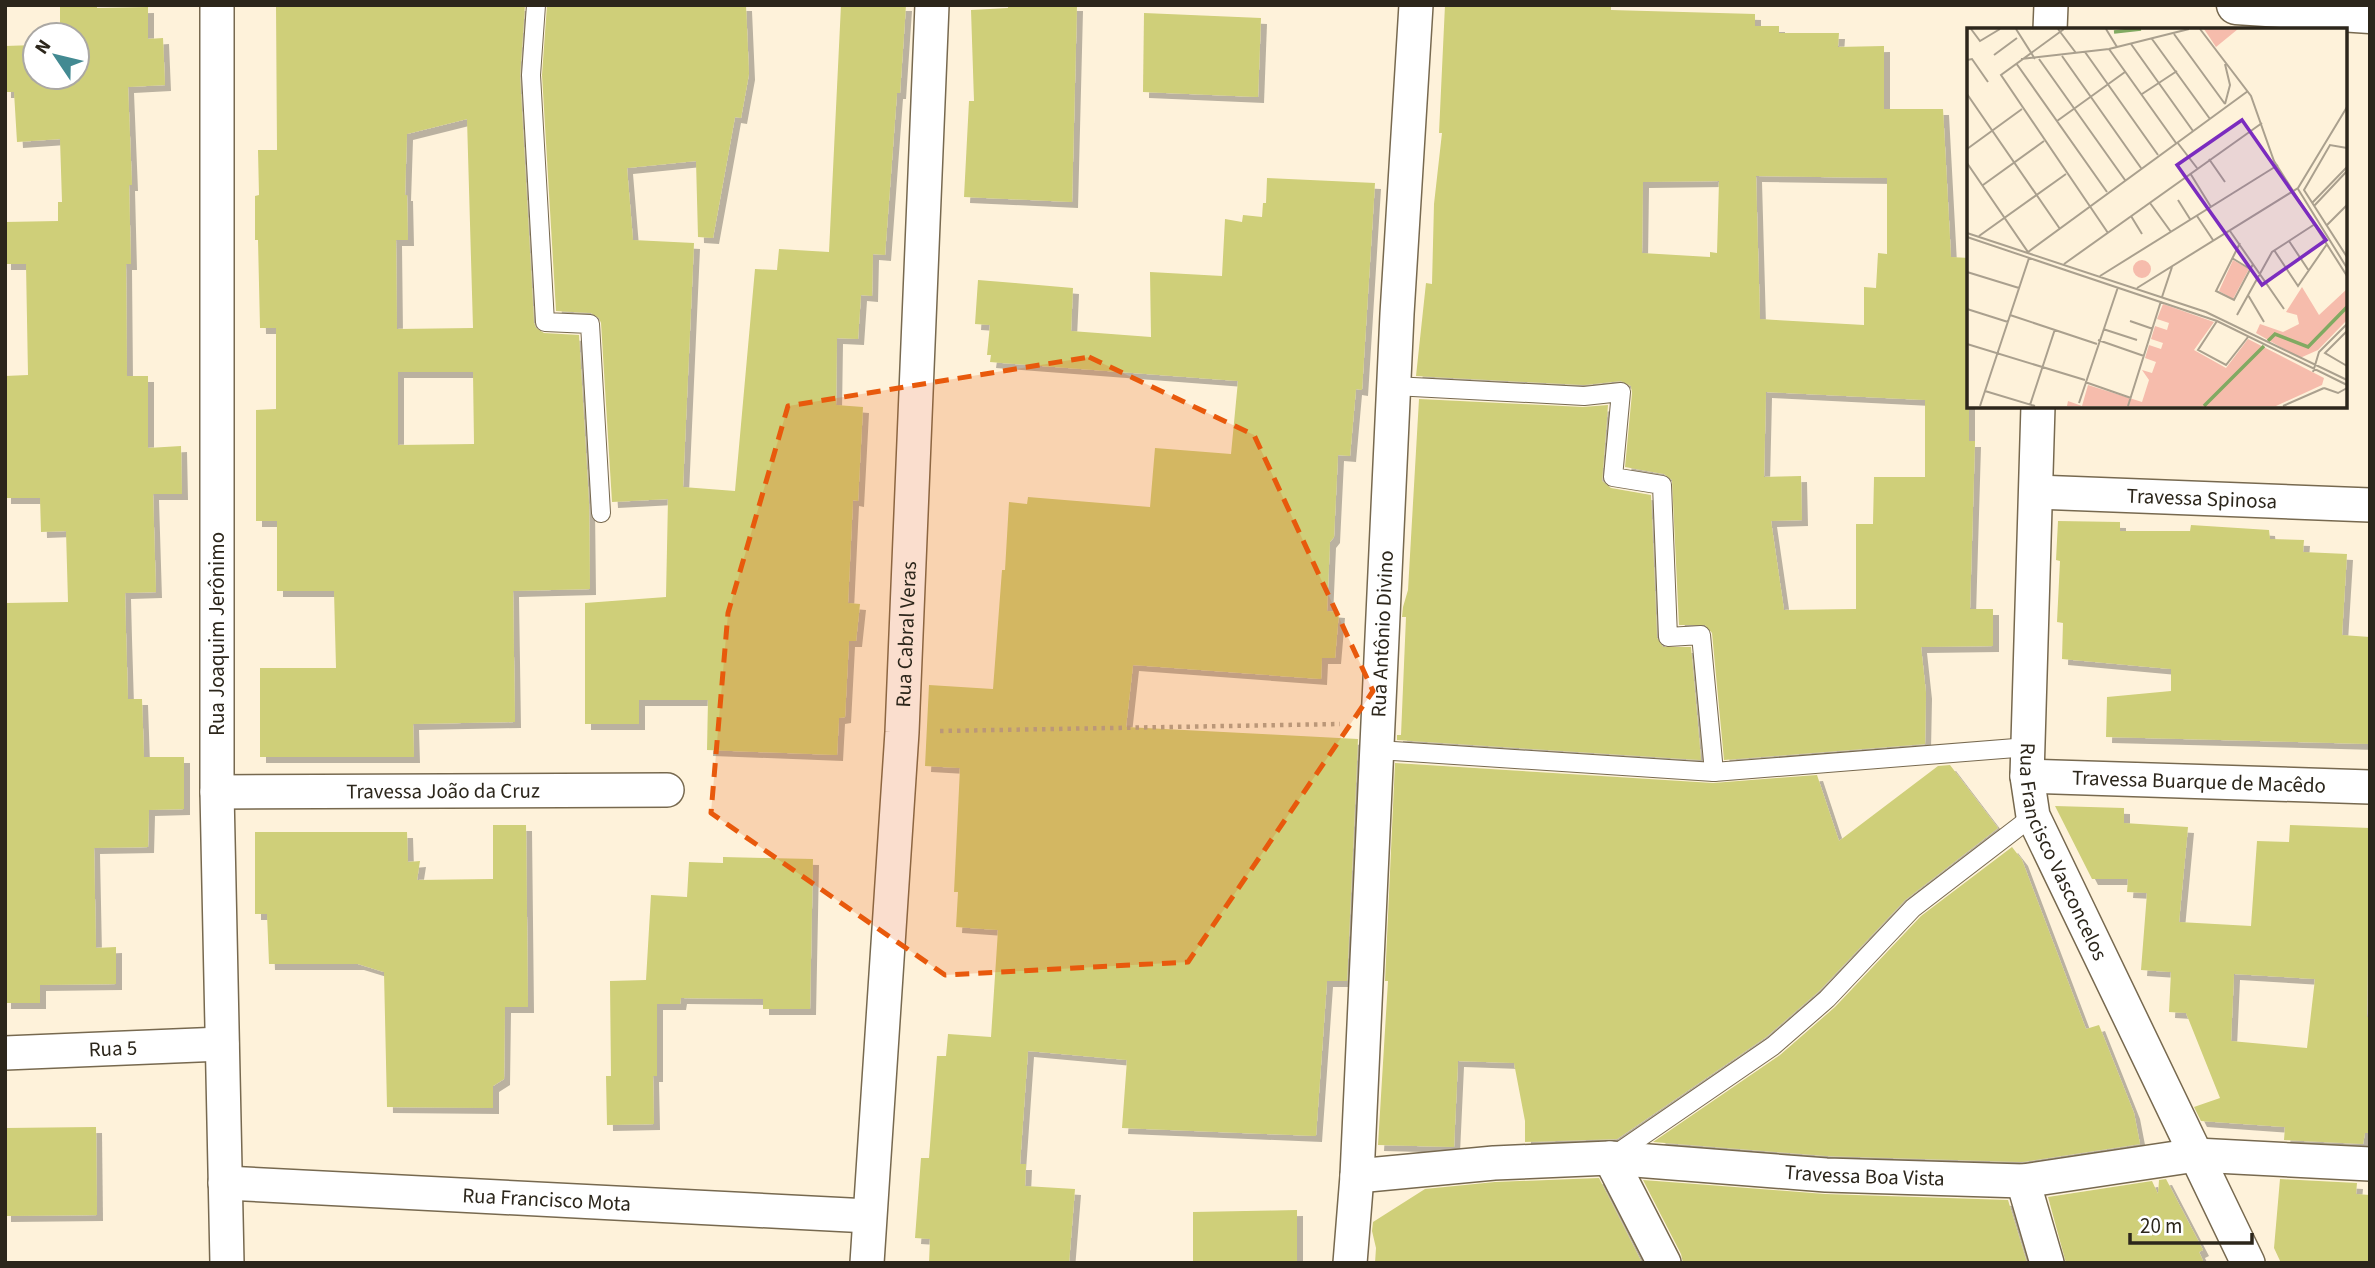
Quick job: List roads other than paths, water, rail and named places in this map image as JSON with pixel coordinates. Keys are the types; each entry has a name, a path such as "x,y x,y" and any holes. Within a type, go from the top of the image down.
{"street":[{"name":"Rua Joaquim Jerônimo","path":"217,5 217,792 227,1263"},
{"name":"Rua Cabral Veras","path":"867,1263 902,732 932,5"},
{"name":"Rua Antônio Divino","path":"1350,1263 1357,1176 1394,386 1416,5"},
{"path":"2050,28 2051,5"},
{"path":"2236,5 2370,14"},
{"name":"Rua Francisco Vasconcelos","path":"2038,408 2027,762 2034,816 2248,1263"},
{"name":"Travessa Spinosa","path":"2036,492 2370,505"},
{"name":"Travessa Buarque de Macêdo","path":"2027,762 2370,787"},
{"name":"Travessa João da Cruz","path":"217,792 667,790"},
{"name":"Rua 5","path":"5,1053 222,1044"},
{"name":"Travessa Boa Vista","path":"1357,1176 1494,1163 1610,1158 1826,1175 2023,1181 2196,1155 2370,1164"},
{"path":"1610,1158 1664,1263"},
{"path":"2023,1181 2047,1263"},
{"name":"Rua Francisco Mota","path":"225,1183 869,1216"}],"lane":[{"path":"536,5 531,75 545,322 590,324 601,513"},
{"path":"1394,386 1584,396 1621,392 1613,477 1662,485 1668,637 1702,635 1714,772"},
{"path":"1379,737 1714,772 2027,762"},
{"path":"1610,1158 1773,1046 1827,999 1913,908 2034,816"}]}
